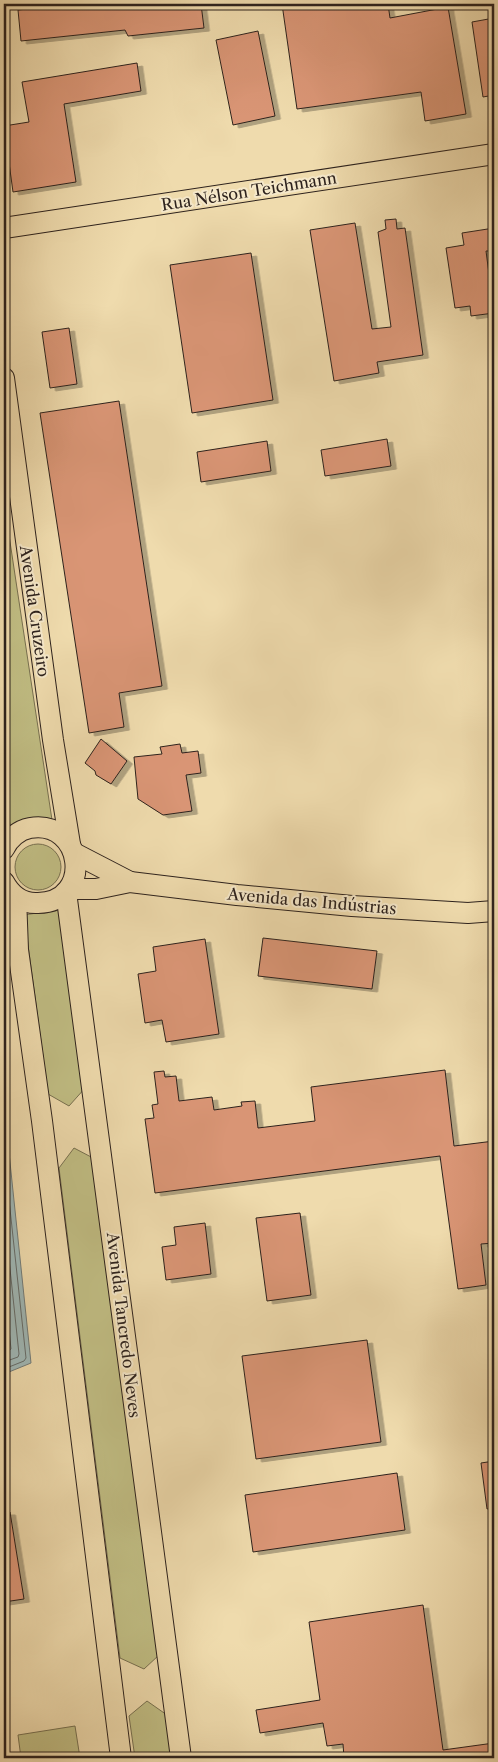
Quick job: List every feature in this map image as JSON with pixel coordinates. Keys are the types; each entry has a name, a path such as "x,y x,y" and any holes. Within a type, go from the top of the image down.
{"main road":[{"name":"Rua Nélson Teichmann","path":"4,228 494,154"},
{"name":"Avenida Cruzeiro","path":"4,378 53,740 76,864 75,874 68,891"},
{"path":"5,841 25,829 38,827 50,829 61,835 72,849 130,882"},
{"path":"8,889 25,902 36,904 47,902 68,891 96,889 130,882"},
{"name":"Avenida das Indústrias","path":"130,882 352,906 468,913 494,910"},
{"path":"8,889 42,1121 121,1758"},
{"name":"Avenida Tancredo Neves","path":"68,891 181,1758"}],"shaded area":[{"path":"4,502 52,820 10,825 4,784"},
{"path":"33,844 43,844 55,850 60,858 60,876 55,884 47,889 33,890 25,887 18,880 15,872 15,862 18,854 25,847"},
{"path":"63,909 86,1087 69,1106 48,1094 24,915"},
{"path":"74,1148 93,1158 159,1655 144,1669 120,1658 59,1168"},
{"path":"147,1701 167,1715 173,1758 135,1758 129,1716"},
{"path":"75,1726 80,1758 21,1758 18,1735"}],"water":[{"path":"4,1105 31,1363 4,1374"}],"building":[{"path":"75,4 201,4 204,28 128,36 125,30 21,41 18,10"},
{"path":"282,4 388,4 390,18 448,7 466,114 425,121 421,92 297,109"},
{"path":"494,18 494,95 483,97 472,22"},
{"path":"258,31 275,116 233,125 216,40"},
{"path":"137,63 141,91 64,104 76,182 13,192 4,126 29,122 22,82"},
{"path":"396,219 397,229 405,228 423,355 377,362 379,373 334,381 310,230 355,223 372,329 391,327 378,232 386,229 385,220"},
{"path":"494,228 494,251 486,251 494,313 471,316 470,306 455,308 446,248 464,245 462,233"},
{"path":"251,253 273,400 192,413 170,265"},
{"path":"69,328 77,384 50,388 42,332"},
{"path":"119,401 162,686 119,693 124,727 89,733 40,413"},
{"path":"387,439 391,466 325,476 321,450"},
{"path":"267,441 271,471 201,482 197,452"},
{"path":"101,739 127,761 111,784 96,775 95,771 85,763"},
{"path":"180,744 182,753 198,751 201,773 186,775 192,811 163,815 138,799 134,757 162,754 160,747"},
{"path":"263,938 377,951 372,989 258,976"},
{"path":"205,939 219,1034 166,1042 162,1020 145,1023 138,974 156,971 153,947"},
{"path":"445,1070 454,1146 494,1141 494,1243 481,1244 486,1285 458,1289 440,1156 155,1193 145,1119 154,1118 152,1105 158,1104 154,1072 164,1071 165,1077 176,1076 179,1101 212,1097 214,1110 242,1106 241,1102 255,1101 258,1128 315,1121 311,1087"},
{"path":"300,1213 311,1295 267,1301 256,1218"},
{"path":"205,1223 211,1274 166,1280 162,1247 176,1245 174,1227"},
{"path":"367,1340 381,1442 256,1459 242,1356"},
{"path":"494,1461 494,1508 487,1509 481,1463"},
{"path":"397,1473 405,1530 253,1552 245,1495"},
{"path":"4,1512 10,1512 24,1599 4,1602"},
{"path":"423,1605 443,1750 494,1743 494,1758 344,1758 343,1744 327,1746 323,1723 260,1733 256,1710 320,1700 309,1622"}]}
